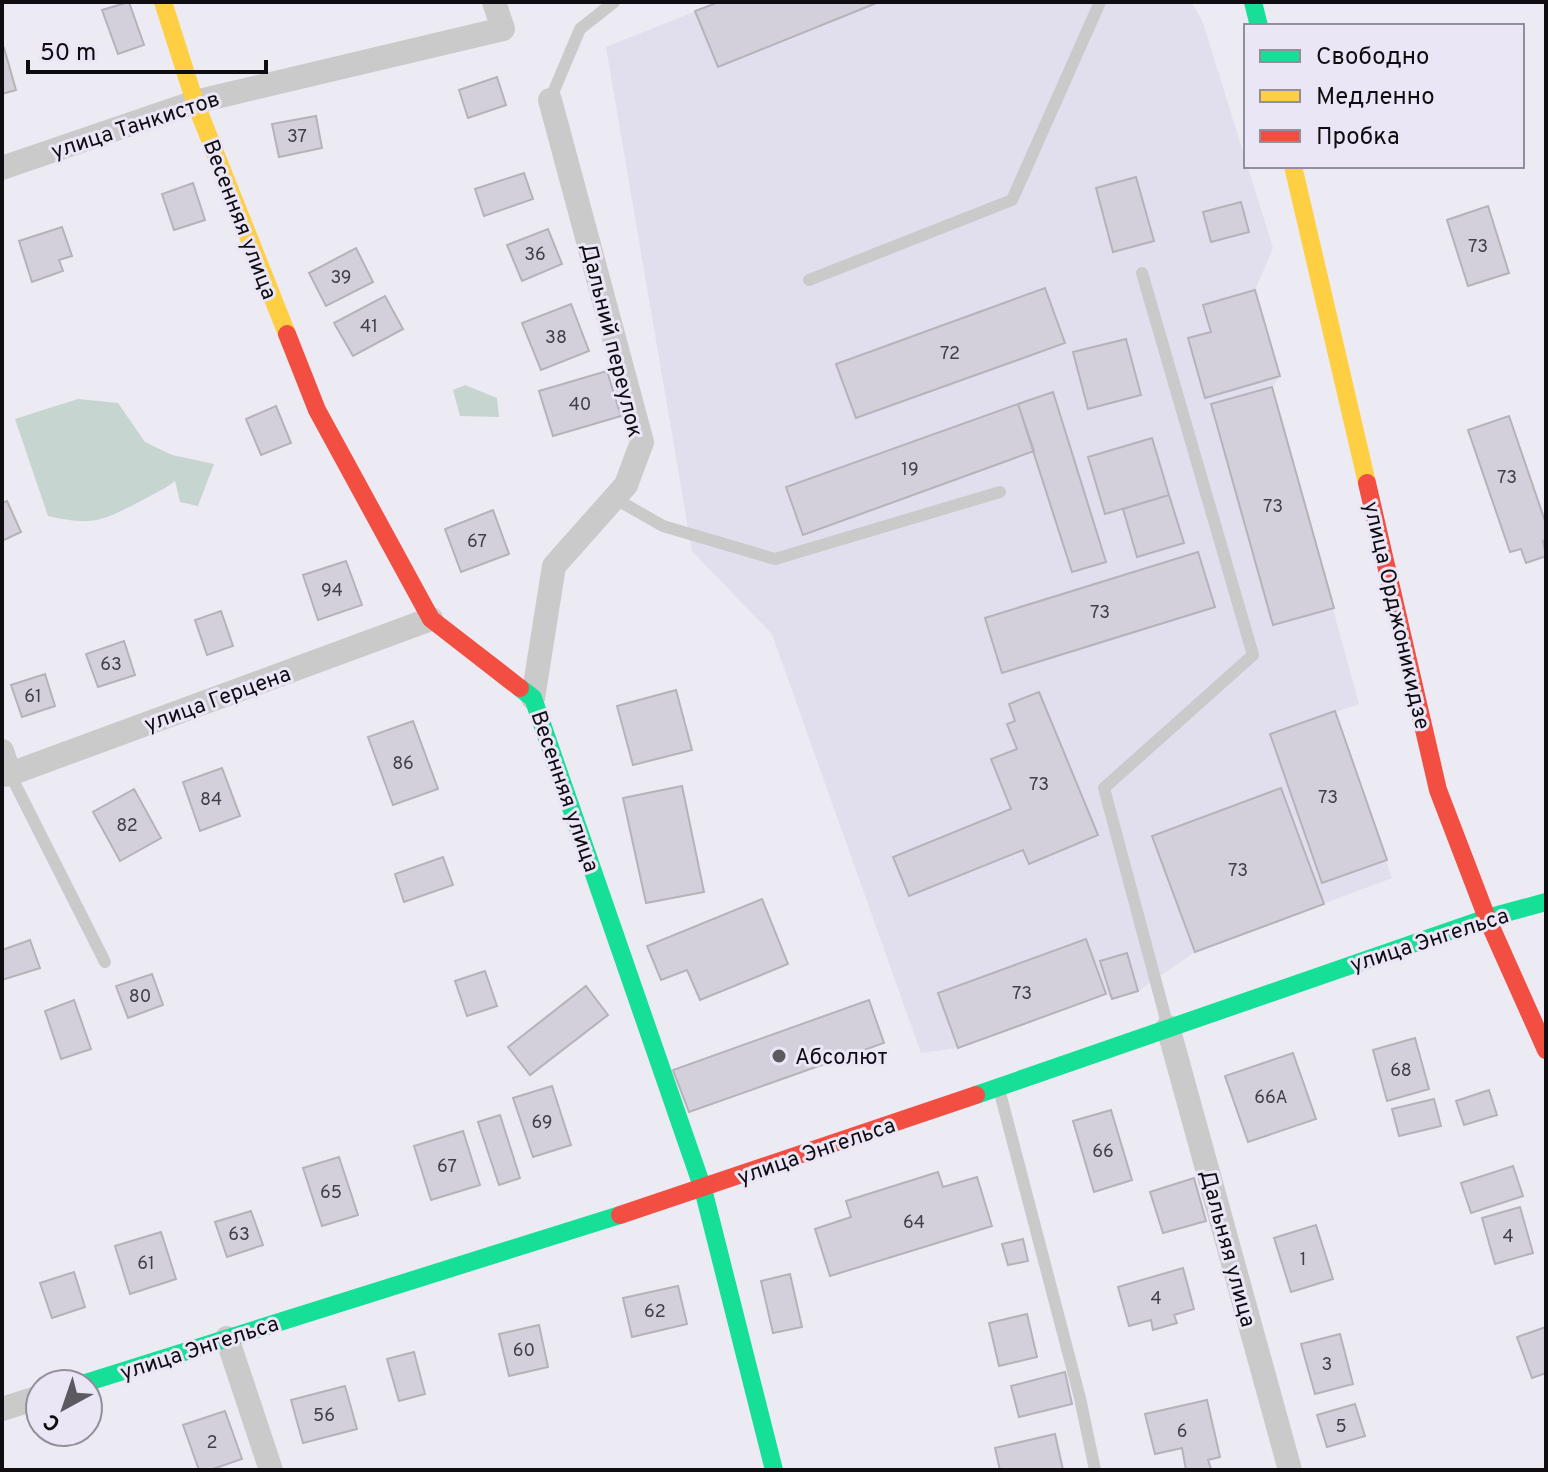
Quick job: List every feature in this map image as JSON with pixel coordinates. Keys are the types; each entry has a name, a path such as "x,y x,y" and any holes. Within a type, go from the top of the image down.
{"street":[{"name":"Весенняя улица","path":"163,2 195,102 317,410 431,619 533,698 703,1189 774,1470"},
{"name":"улица Танкистов","path":"2,168 195,102 503,29 494,2"},
{"path":"1253,2 1258,24"},
{"name":"Дальний переулок","path":"533,698 554,566 626,485 642,442 550,100"},
{"name":"улица Орджоникидзе","path":"1293,168 1438,790 1487,918 1546,1050"},
{"name":"улица Герцена","path":"5,767 431,619"},
{"name":"улица Энгельса","path":"104,1377 703,1189 1487,918 1546,902"},
{"name":"Дальняя улица","path":"1168,1027 1290,1470"},
{"path":"227,1338 271,1470"},
{"path":"2,1409 24,1402"}],"lane":[{"path":"550,100 580,29 614,2"},
{"path":"809,280 1012,200 1100,2"},
{"path":"1142,273 1253,655 1104,788 1168,1027"},
{"path":"614,498 663,526 775,559 1000,492"},
{"path":"5,767 105,962"},
{"path":"998,1086 1080,1398 1095,1470"}],"shaded area":[{"path":"719,2 1191,2 1202,20 1244,155 1244,168 1248,168 1273,248 1255,290 1280,376 1272,387 1359,704 1335,712 1392,878 1195,952 1138,991 1112,999 1106,994 958,1048 921,1053 772,634 692,551 606,47"},
{"path":"465,385 497,398 499,417 460,416 453,390"},
{"path":"78,399 118,403 145,442 172,455 214,464 198,506 180,502 175,481 102,519 74,521 48,516 15,419"}],"building":[{"path":"129,2 144,45 118,54 102,10"},
{"path":"719,2 879,2 718,67 695,11"},
{"path":"2,49 16,90 2,94"},
{"path":"497,77 506,105 468,118 459,90"},
{"path":"316,116 322,148 279,157 272,124"},
{"path":"524,173 533,199 484,216 475,189"},
{"path":"1136,177 1154,241 1113,252 1096,188"},
{"path":"193,183 205,220 174,230 162,194"},
{"path":"1241,202 1249,232 1211,242 1203,212"},
{"path":"1488,206 1509,273 1468,286 1447,220"},
{"path":"62,227 72,256 59,260 63,271 32,282 19,241"},
{"path":"548,229 562,264 522,281 507,245"},
{"path":"356,248 373,282 326,306 309,273"},
{"path":"1045,288 1065,343 856,418 836,364"},
{"path":"1255,290 1280,376 1205,398 1188,338 1211,332 1203,305"},
{"path":"385,296 403,329 353,356 334,323"},
{"path":"571,304 589,351 541,370 522,323"},
{"path":"1126,339 1141,395 1088,409 1073,352"},
{"path":"607,371 621,416 553,436 539,391"},
{"path":"1272,387 1334,608 1273,625 1211,404"},
{"path":"1053,392 1106,562 1072,572 1018,404"},
{"path":"1018,404 1034,451 803,535 786,487"},
{"path":"276,406 291,443 261,455 246,419"},
{"path":"1509,416 1546,524 1546,540 1543,541 1546,556 1526,563 1521,549 1510,552 1468,430"},
{"path":"1152,438 1169,495 1105,514 1088,457"},
{"path":"1169,495 1184,543 1137,557 1123,509"},
{"path":"7,501 21,532 2,541 2,503"},
{"path":"493,510 509,554 461,572 445,529"},
{"path":"1198,552 1215,607 1002,673 985,618"},
{"path":"346,561 362,605 318,620 303,575"},
{"path":"221,611 233,646 207,655 195,620"},
{"path":"124,641 135,675 98,687 86,654"},
{"path":"45,674 55,706 22,717 11,685"},
{"path":"676,690 692,750 633,765 617,706"},
{"path":"1039,692 1098,835 1029,864 1023,850 909,896 893,857 1011,809 991,759 1017,749 1007,724 1015,721 1009,704"},
{"path":"1335,711 1387,860 1322,883 1270,734"},
{"path":"413,721 438,789 393,805 368,737"},
{"path":"222,768 240,816 200,831 183,782"},
{"path":"682,786 704,892 646,903 623,798"},
{"path":"1281,788 1324,904 1195,952 1152,836"},
{"path":"134,789 161,838 120,861 93,812"},
{"path":"443,857 453,885 404,902 395,874"},
{"path":"762,899 788,964 700,1000 687,970 661,980 647,946"},
{"path":"1086,939 1106,994 958,1048 938,993"},
{"path":"30,940 40,968 2,980 2,950"},
{"path":"1127,953 1138,991 1112,999 1100,961"},
{"path":"485,971 497,1006 467,1016 455,981"},
{"path":"152,974 163,1005 128,1018 116,986"},
{"path":"586,986 608,1015 530,1075 508,1047"},
{"path":"74,1000 91,1049 61,1059 45,1011"},
{"name":"Абсолют","path":"869,1000 884,1043 689,1112 673,1070"},
{"path":"1415,1038 1429,1089 1387,1101 1373,1050"},
{"path":"1293,1053 1316,1119 1248,1142 1225,1076"},
{"path":"552,1086 571,1145 533,1157 513,1098"},
{"path":"1489,1090 1497,1115 1464,1125 1456,1101"},
{"path":"1434,1099 1441,1126 1399,1136 1392,1109"},
{"path":"1111,1110 1132,1180 1094,1192 1073,1121"},
{"path":"500,1115 520,1178 499,1185 478,1122"},
{"path":"463,1131 480,1185 431,1200 414,1146"},
{"path":"339,1157 358,1215 322,1226 303,1168"},
{"path":"1513,1166 1523,1196 1471,1213 1461,1183"},
{"path":"938,1172 943,1187 977,1177 992,1226 830,1276 815,1229 851,1217 846,1201"},
{"path":"1194,1178 1206,1221 1163,1233 1150,1192"},
{"path":"1520,1207 1533,1253 1495,1264 1482,1218"},
{"path":"251,1211 263,1245 227,1257 215,1222"},
{"path":"1316,1225 1333,1279 1291,1292 1274,1238"},
{"path":"161,1232 176,1279 130,1294 115,1246"},
{"path":"1023,1239 1028,1261 1008,1265 1002,1244"},
{"path":"1183,1268 1194,1309 1174,1315 1177,1323 1153,1330 1151,1320 1129,1326 1118,1287"},
{"path":"74,1272 85,1307 52,1318 40,1283"},
{"path":"790,1274 802,1327 773,1333 761,1281"},
{"path":"678,1286 687,1324 632,1337 623,1298"},
{"path":"1027,1314 1037,1357 999,1366 989,1323"},
{"path":"539,1325 548,1367 509,1376 499,1334"},
{"path":"1546,1327 1546,1373 1532,1378 1517,1337"},
{"path":"1340,1334 1353,1384 1315,1394 1301,1344"},
{"path":"414,1352 425,1394 399,1401 387,1359"},
{"path":"1065,1372 1072,1404 1019,1417 1011,1386"},
{"path":"345,1386 357,1429 303,1443 291,1400"},
{"path":"1207,1400 1220,1457 1208,1460 1211,1469 1186,1470 1182,1448 1155,1454 1145,1414"},
{"path":"1355,1404 1365,1436 1327,1447 1317,1415"},
{"path":"225,1411 242,1459 210,1470 199,1470 183,1425"},
{"path":"1055,1434 1063,1470 1000,1470 995,1448"}],"traffic: fast":[{"path":"1253,2 1258,24"},
{"path":"520,688 533,698 703,1189 774,1470"},
{"path":"976,1095 1487,918 1546,902"},
{"path":"104,1377 620,1215"}],"traffic: slow":[{"path":"163,2 195,102 287,334"},
{"path":"1293,168 1367,483"}],"traffic: jam":[{"path":"287,334 317,410 431,619 520,688"},
{"path":"1367,483 1438,790 1487,918 1546,1050"},
{"path":"620,1215 976,1095"}],"place":[{"name":"Абсолют","path":"779,1056"}]}
